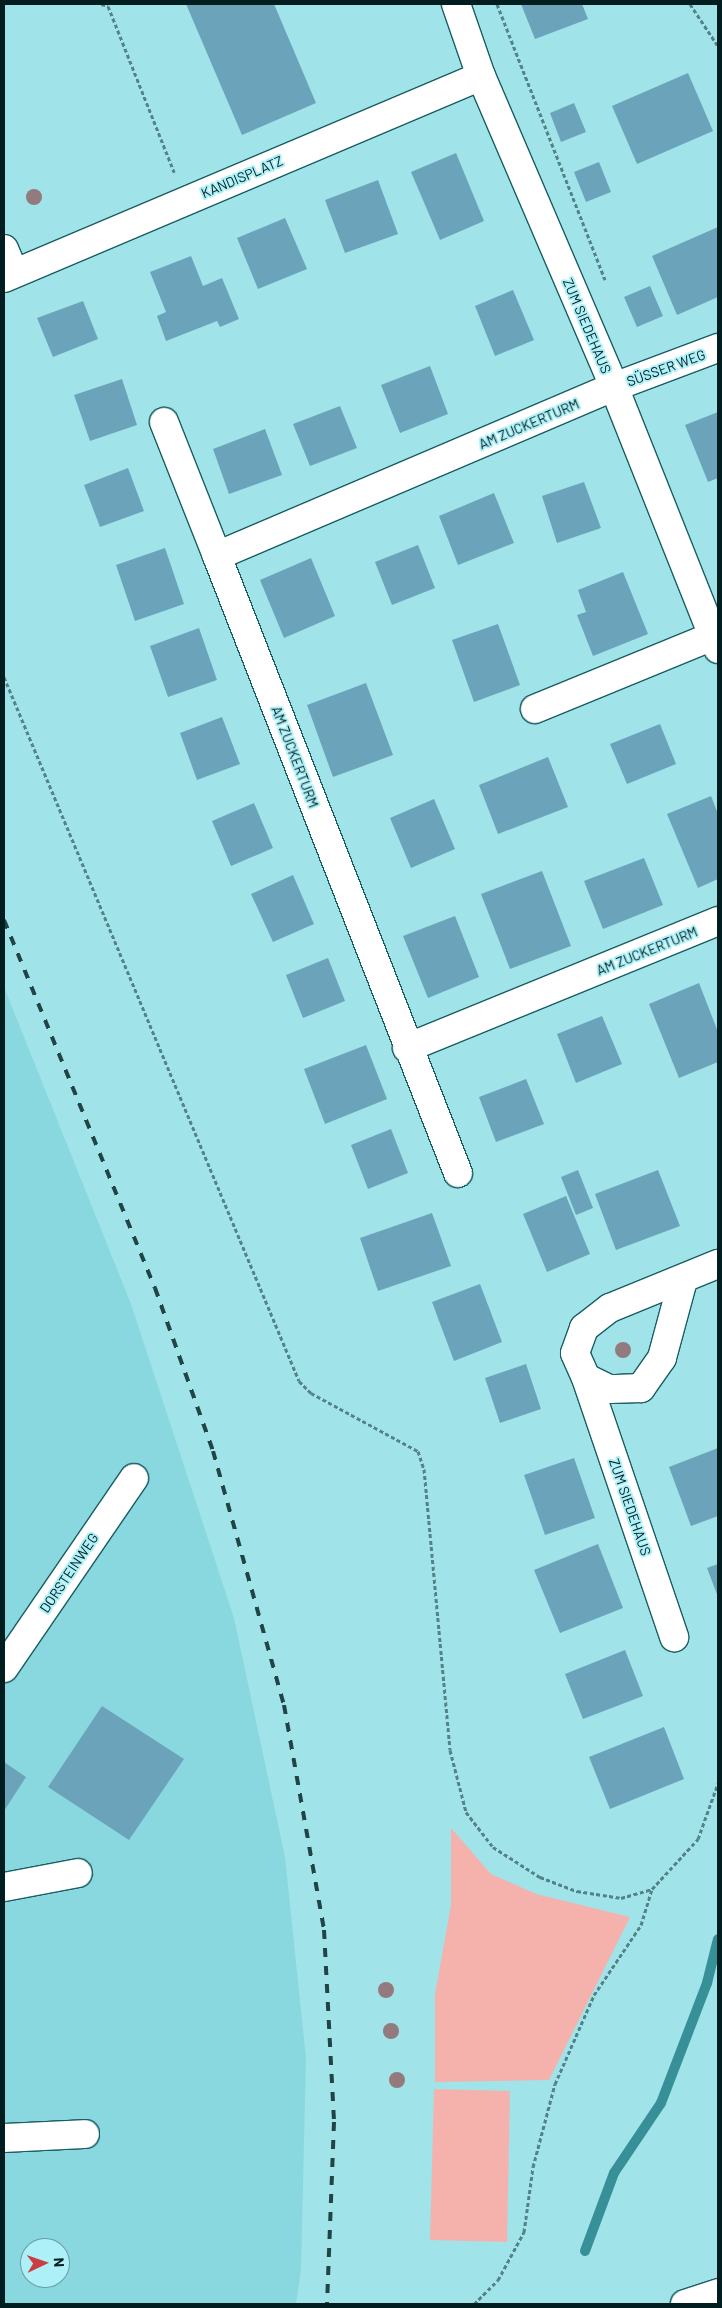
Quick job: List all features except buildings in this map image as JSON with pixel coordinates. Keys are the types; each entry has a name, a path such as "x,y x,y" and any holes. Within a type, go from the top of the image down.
{"street":[{"name":"ZUM SIEDEHAUS","path":"456,4 481,76 614,388 716,643"},
{"name":"KANDISPLATZ","path":"7,267 186,201 481,76"},
{"name":"SÜSSER WEG","path":"614,388 718,348"},
{"name":"AM ZUCKERTURM","path":"614,388 216,556 407,1048 718,922"},
{"path":"164,422 216,556"},
{"path":"535,709 716,643"},
{"path":"407,1048 458,1173"},
{"name":"ZUM SIEDEHAUS","path":"674,1637 586,1378 575,1353 584,1328 610,1308 684,1280 718,1264"},
{"path":"586,1378 610,1389 641,1388 662,1358 684,1280"},
{"name":"DORSTEINWEG","path":"4,1668 134,1478"},
{"path":"4,1887 78,1873"},
{"path":"4,2138 85,2134"},
{"path":"684,2304 718,2293"}],"path":[{"path":"101,4 108,6 186,201"},
{"path":"497,4 607,286"},
{"path":"690,4 718,46"},
{"path":"4,677 299,1381 312,1392 418,1451 424,1468 450,1750 466,1812 493,1847 540,1877 578,1891 621,1898 652,1889"},
{"path":"474,2304 498,2280 524,2232 532,2167 555,2084 594,1995 641,1925 652,1889 698,1838 718,1783"}],"shaded area":[{"path":"4,987 131,1304 234,1618 285,1857 306,2058 301,2270 296,2304 4,2304"},
{"path":"451,1828 491,1874 536,1894 630,1917 549,2080 435,2082 435,1994 451,1905"},
{"path":"434,2089 510,2091 507,2242 430,2240"}],"waterway":[{"path":"585,2251 614,2173 661,2103 707,1983 718,1939"}],"railway":[{"path":"4,920 155,1288 213,1451 284,1705 324,1930 334,2122 327,2304"}]}
